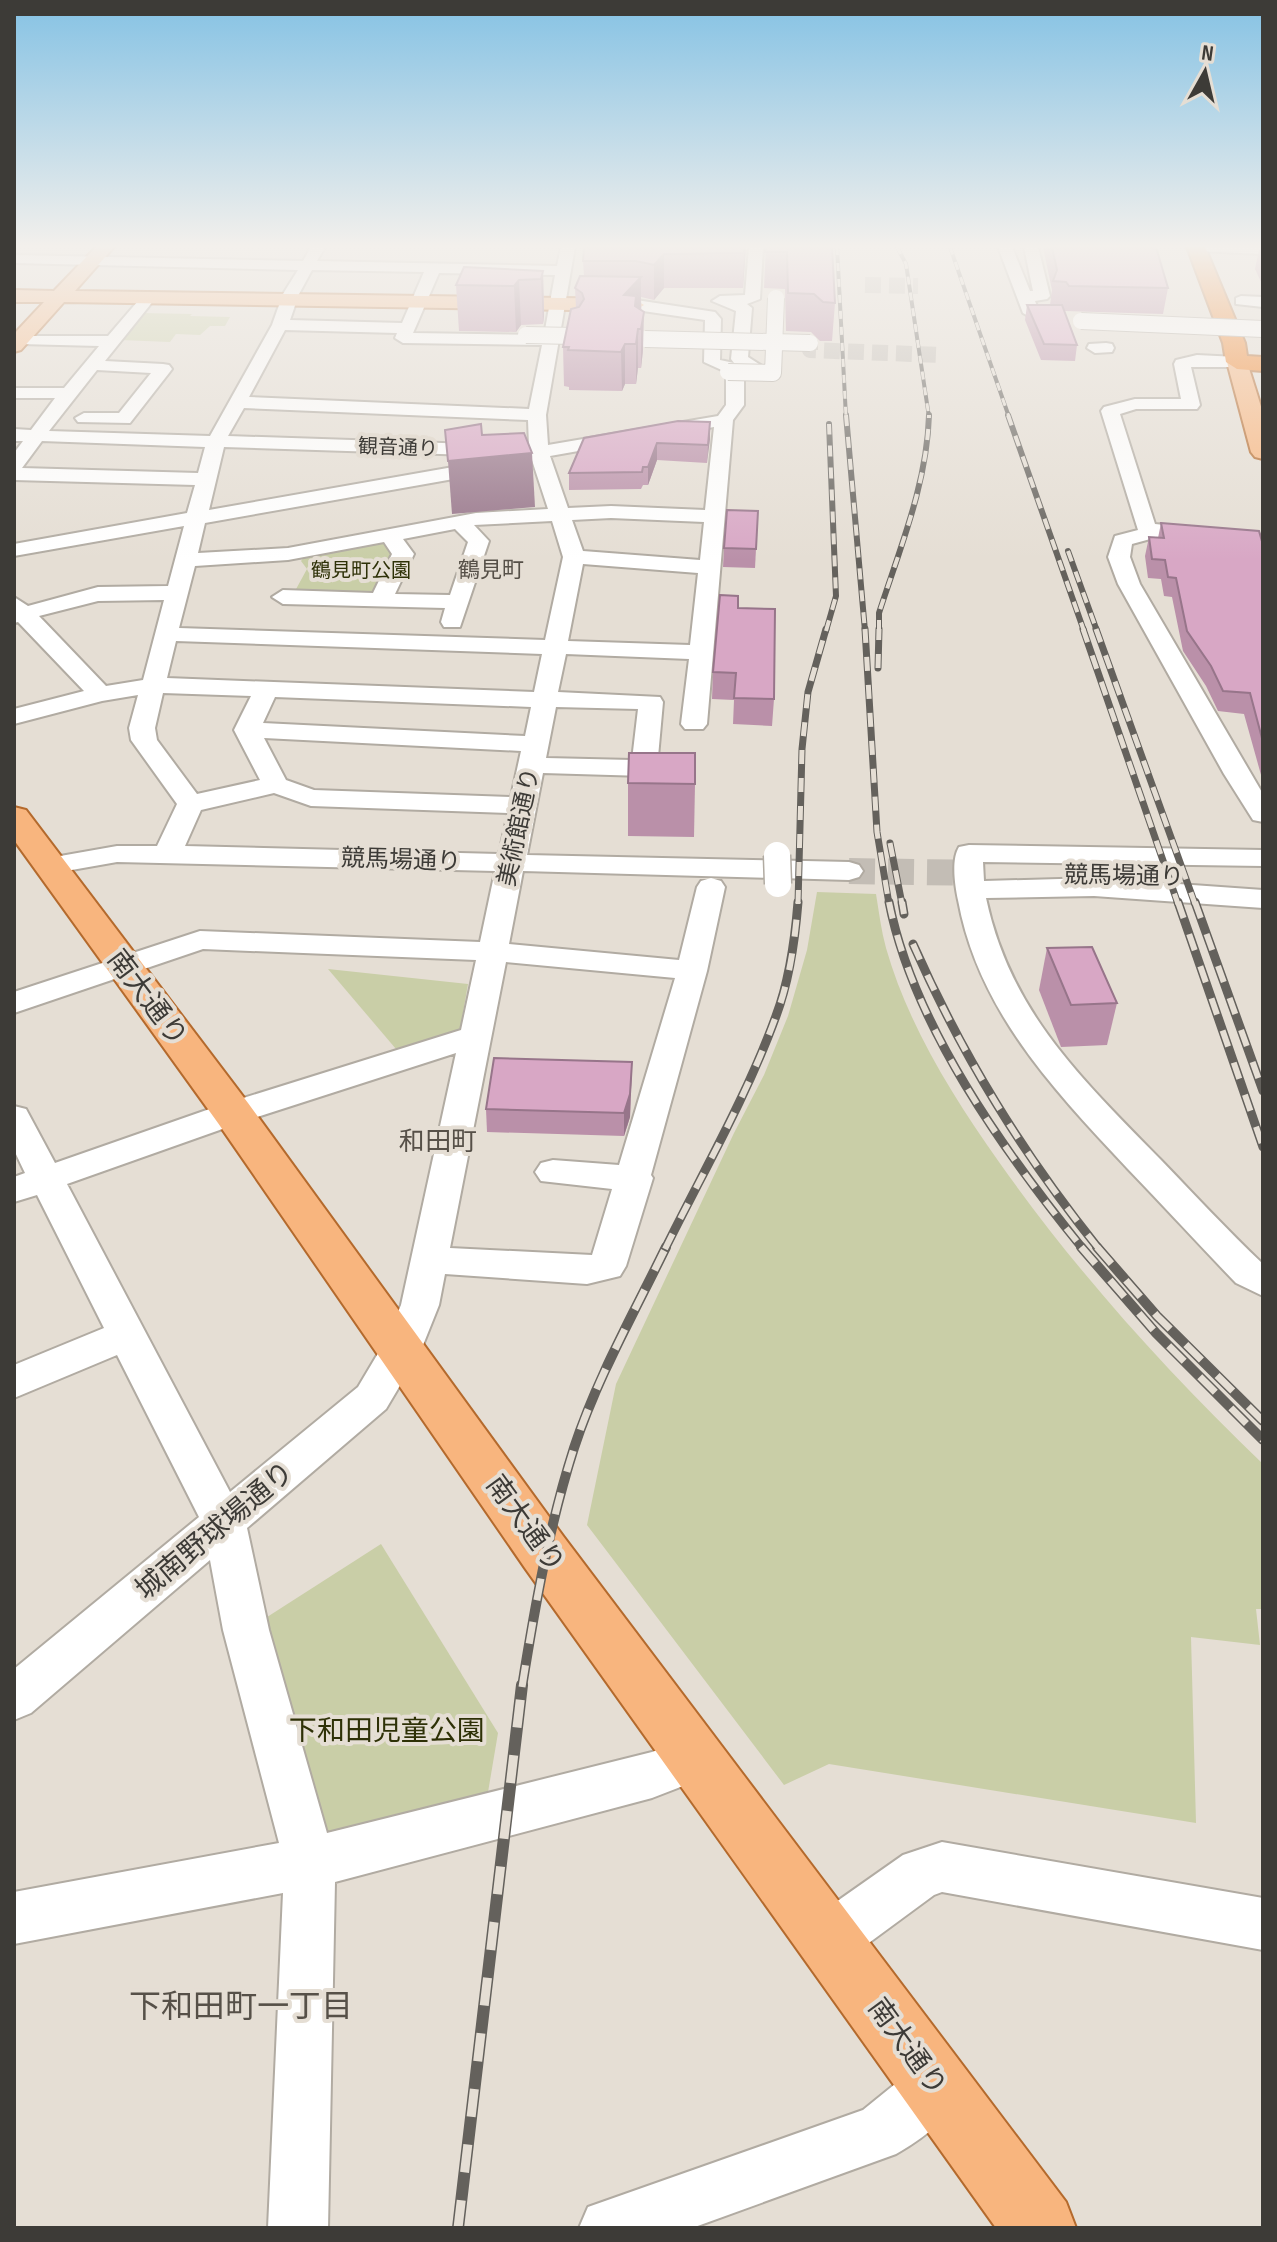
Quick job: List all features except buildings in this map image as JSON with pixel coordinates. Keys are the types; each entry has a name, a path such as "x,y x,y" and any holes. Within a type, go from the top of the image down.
{"main road":[{"path":"1254,359 1263,452"},
{"name":"南大通り","path":"14,817 233,1113 544,1552 1040,2228"}],"street":[{"path":"14,466 102,352"},
{"path":"190,804 144,740 142,728 216,442 265,352"},
{"name":"美術館通り","path":"401,1350 420,1305 431,1260 558,648 574,557 539,452 537,415 548,352"},
{"path":"714,352 712,362 773,373 774,352"},
{"path":"740,352 739,359 751,371"},
{"path":"694,724 724,420 751,371 764,366 765,352"},
{"path":"1154,532 1146,527 1110,411 1135,404 1191,405 1182,364 1197,360 1254,359"},
{"path":"91,365 163,369 107,439"},
{"path":"14,393 137,403"},
{"path":"238,402 537,415"},
{"path":"49,417 124,419"},
{"name":"観音通り","path":"14,435 539,452 724,420"},
{"path":"14,550 520,461 539,452"},
{"path":"14,474 206,479"},
{"path":"295,502 336,547"},
{"path":"185,560 288,554 460,523 611,512 715,516"},
{"path":"444,644 479,541 460,523"},
{"path":"1263,541 1154,532 1122,540 1119,557 1129,584 1263,814"},
{"path":"381,600 403,554 390,536"},
{"path":"261,638 297,569 288,554"},
{"path":"574,557 709,567"},
{"path":"17,611 98,594 176,593"},
{"path":"283,597 459,602"},
{"path":"17,611 100,694"},
{"path":"167,634 702,652"},
{"path":"339,692 364,641"},
{"path":"14,717 100,694 153,685 651,702 644,768 534,754 247,730"},
{"path":"247,730 266,690"},
{"path":"247,730 276,785"},
{"path":"190,804 276,785 311,798 523,806"},
{"path":"167,854 190,804"},
{"path":"503,905 545,880 698,882 711,887 765,889 778,884 777,855 768,849 617,845 592,864"},
{"path":"1263,858 969,853 978,881 975,929 1026,1034 1073,1090 1249,1273 1263,1282"},
{"name":"競馬場通り","path":"49,866 117,854 167,854 849,871"},
{"name":"競馬場通り","path":"978,881 1263,880"},
{"path":"978,881 1263,899"},
{"path":"431,1260 587,1270 607,1266 635,1178 692,971 711,887"},
{"path":"14,1003 200,940 494,952 692,971"},
{"path":"31,1185 233,1113 476,1036"},
{"path":"14,1119 31,1185 125,1335 225,1524 246,1630 310,1863 298,2228"},
{"path":"553,1172 635,1178"},
{"path":"14,1382 125,1335"},
{"name":"城南野球場通り","path":"14,1698 372,1398 401,1350"},
{"path":"14,1918 310,1863 652,1775 697,1758"},
{"path":"828,1940 921,1873 942,1867 1263,1924"},
{"path":"609,2228 876,2134 894,2124 936,2087"}],"green space":[{"name":"鶴見町公園","path":"386,543 398,555 379,593 295,591 307,569 301,561 305,556"},
{"path":"817,892 876,894 886,948 906,1005 934,1060 982,1137 1028,1202 1091,1281 1192,1393 1263,1464 1263,1609 1256,1609 1260,1645 1191,1637 1196,1823 829,1764 784,1785 587,1525 616,1384 764,1075 788,1016 807,950"},
{"path":"328,969 468,984 460,1030 396,1049"},
{"name":"下和田児童公園","path":"381,1544 498,1733 486,1804 315,1838 264,1619"}],"tunnel":[{"path":"852,352 940,355"},
{"path":"849,871 985,873"}],"railway":[{"path":"843,352 846,417"},
{"path":"919,352 929,416"},
{"path":"986,352 1009,417"},
{"path":"846,415 865,631"},
{"path":"1008,415 1084,631"},
{"path":"879,629 879,613 918,491 929,416"},
{"path":"826,631 836,596 829,424"},
{"path":"1068,551 1097,631"},
{"path":"798,904 802,749 808,692 826,629"},
{"path":"865,629 877,832 889,904"},
{"path":"878,668 879,629"},
{"path":"1083,629 1178,904"},
{"path":"1096,629 1195,904"},
{"path":"890,843 902,904"},
{"path":"666,1248 738,1105 776,1016 791,959 798,902"},
{"path":"889,902 918,995 940,1041 1023,1172 1083,1249"},
{"path":"902,902 904,914"},
{"path":"1178,902 1263,1147"},
{"path":"1195,902 1263,1091"},
{"path":"913,944 952,1026 996,1103 1044,1177 1099,1249"},
{"path":"1081,1247 1156,1333 1263,1440"},
{"path":"1097,1247 1157,1316 1263,1421"},
{"path":"522,1687 550,1537 574,1448 605,1371 666,1248"},
{"path":"458,2228 522,1685"}],"district":[{"name":"鶴見町","path":"491,570"},
{"name":"和田町","path":"438,1142"},
{"name":"下和田町一丁目","path":"241,2007"}]}
